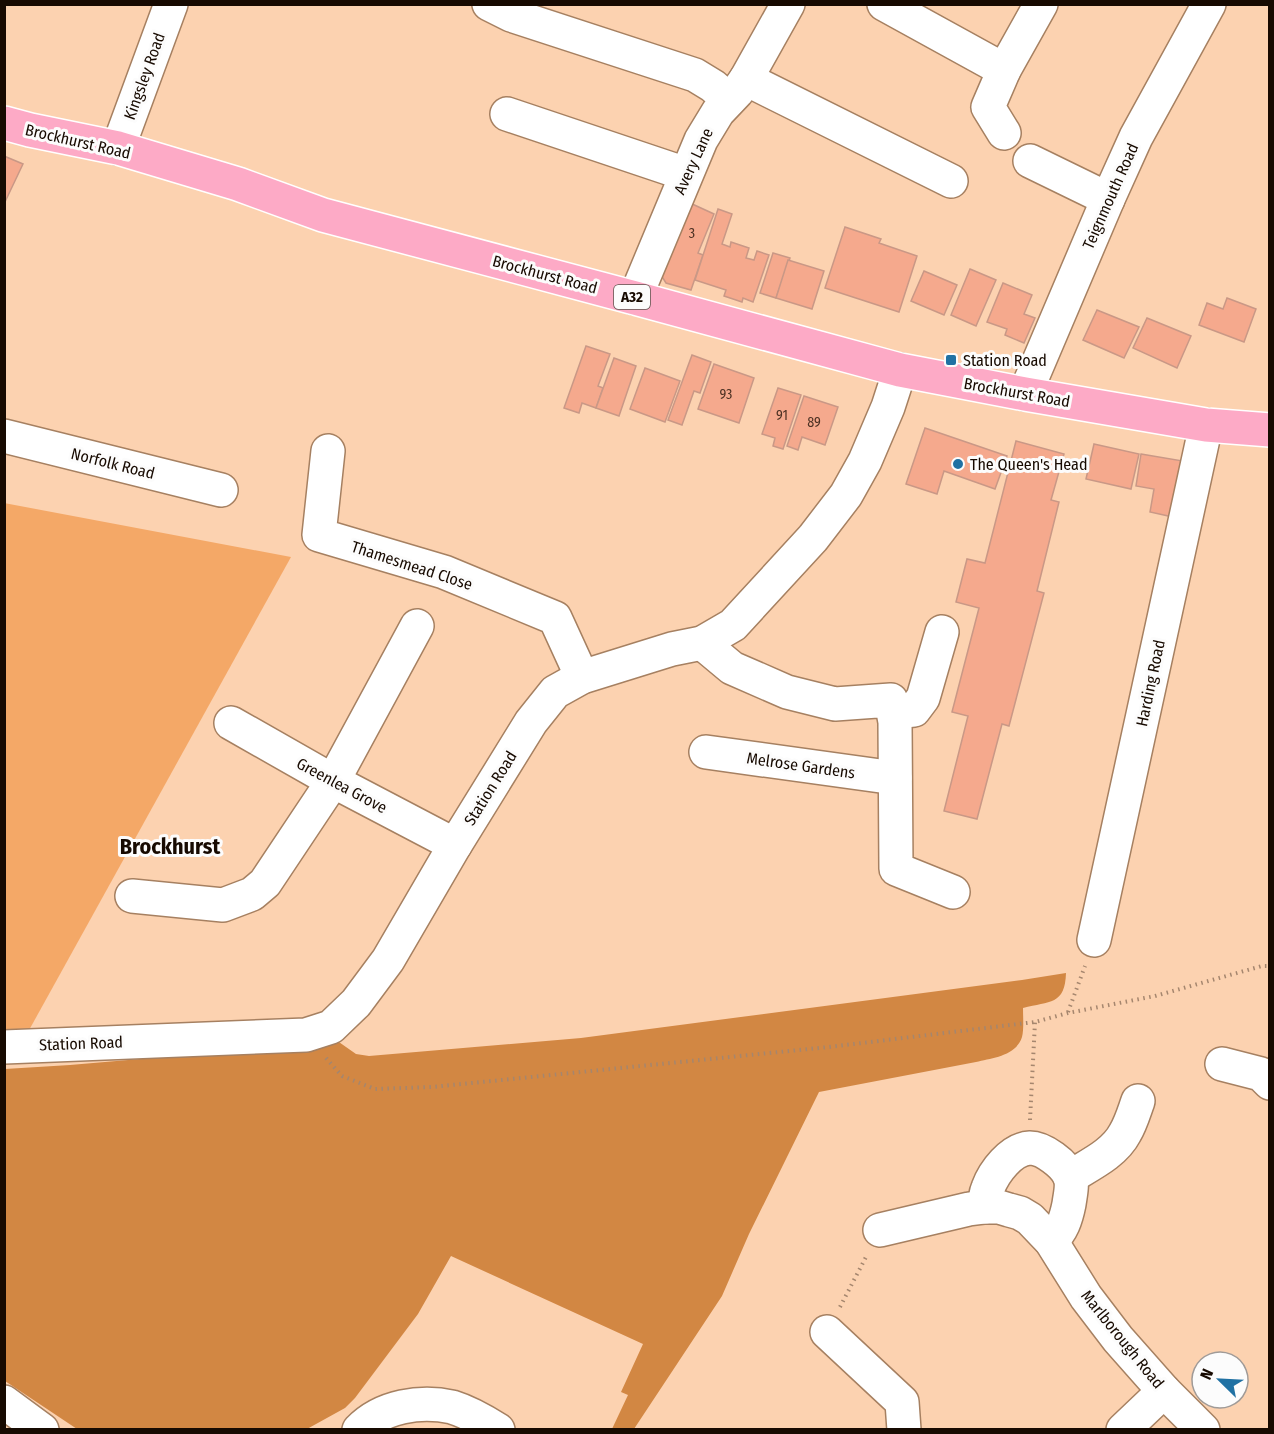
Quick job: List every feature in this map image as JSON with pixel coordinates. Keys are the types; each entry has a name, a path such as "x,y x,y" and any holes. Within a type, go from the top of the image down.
{"main road":[{"name":"Brockhurst Road","path":"4,123 118,148 238,184 323,215 900,370 1206,425 1269,430"}],"street":[{"name":"Kingsley Road","path":"118,148 171,4"},
{"path":"489,4 511,15 695,75 713,86 737,89 951,181"},
{"name":"Avery Lane","path":"635,298 708,126 737,89 789,4"},
{"path":"884,4 1004,70"},
{"path":"1004,134 988,107 1004,70 1041,4"},
{"name":"Teignmouth Road","path":"1025,393 1108,199 1147,118 1209,4"},
{"path":"507,114 686,174"},
{"path":"1030,161 1108,199"},
{"name":"Station Road","path":"4,1047 306,1035 332,1027 356,1003 388,960 531,722 555,692 582,677 672,649 702,643 733,625 813,538 846,495 865,461 888,407 900,370"},
{"name":"Harding Road","path":"1094,940 1206,425"},
{"name":"Norfolk Road","path":"4,436 221,490"},
{"name":"Thamesmead Close","path":"328,452 320,535 444,572 555,618 582,677"},
{"path":"132,897 223,906 252,894 266,883 333,781 417,626"},
{"path":"894,712 914,710 923,698 942,632"},
{"path":"702,643 732,668 787,692 835,704 891,700 896,722 896,869 953,892"},
{"name":"Greenlea Grove","path":"231,723 333,781 455,845"},
{"name":"Melrose Gardens","path":"706,752 896,778"},
{"path":"1222,1064 1267,1069"},
{"path":"1070,1177 1104,1156 1119,1142 1125,1134 1137,1101"},
{"path":"985,1207 985,1197 992,1179 1009,1158 1027,1148 1044,1152 1057,1160 1065,1169 1070,1177 1071,1186 1066,1216 1057,1236 1051,1241"},
{"name":"Marlborough Road","path":"880,1230 985,1207 999,1207 1020,1213 1030,1219 1051,1241 1103,1320 1164,1390 1203,1430"},
{"path":"827,1332 902,1402 904,1430"},
{"path":"1123,1430 1164,1390"},
{"path":"4,1402 42,1430"},
{"path":"359,1430 378,1415 390,1410 420,1404 436,1404 467,1413 498,1430"}],"path":[{"path":"1068,1013 1094,940"},
{"path":"306,1035 342,1076 375,1089 432,1087 805,1050 1035,1022 1068,1013 1155,996 1269,966"},
{"path":"1027,1148 1035,1022"},
{"path":"827,1332 880,1230"}],"shaded area":[{"path":"4,503 291,557 28,1032 4,1032"},
{"path":"1066,973 1063,991 1059,996 1048,1002 1023,1008 1022,1037 1015,1048 1009,1052 976,1062 819,1092 749,1234 722,1296 634,1429 612,1429 628,1395 621,1392 643,1344 451,1256 418,1314 355,1398 345,1408 307,1429 77,1429 5,1381 5,1069 302,1045 336,1040 356,1054 369,1056 581,1038"}],"building":[{"path":"4,156 23,164 4,204"},
{"path":"690,203 714,214 698,253 703,255 691,290 666,283 661,275"},
{"path":"718,209 732,214 722,244 730,247 731,242 749,248 746,258 754,260 757,251 769,255 753,302 743,298 742,302 724,296 726,290 695,280"},
{"path":"845,227 881,239 879,243 917,256 899,312 825,288"},
{"path":"773,253 790,258 776,298 760,293"},
{"path":"788,260 824,271 812,309 776,298"},
{"path":"970,269 996,280 976,326 951,315"},
{"path":"924,271 957,285 944,315 911,301"},
{"path":"1003,283 1032,295 1024,314 1035,318 1024,343 1005,335 1007,329 987,322"},
{"path":"1227,298 1256,309 1244,342 1199,325 1207,303 1223,309"},
{"path":"1097,310 1139,327 1124,358 1083,340"},
{"path":"1147,318 1191,336 1177,368 1133,348"},
{"path":"586,346 610,354 598,386 603,388 596,408 582,403 579,413 564,408"},
{"path":"692,355 711,362 700,393 694,391 682,425 668,420"},
{"path":"614,358 636,366 619,416 596,408"},
{"path":"714,364 754,378 739,423 698,409"},
{"path":"645,368 680,381 665,422 630,409"},
{"path":"778,388 801,395 783,449 773,446 775,438 762,434"},
{"path":"804,396 838,407 825,445 802,437 798,450 787,446"},
{"name":"The Queen's Head","path":"925,428 1007,456 995,489 944,471 937,494 906,484"},
{"path":"1016,441 1064,454 1051,500 1059,502 1037,591 1044,593 1009,726 1002,724 977,819 944,811 968,716 952,712 979,608 956,602 967,559 985,563"},
{"path":"1094,444 1139,454 1131,489 1086,479"},
{"path":"1141,454 1183,461 1173,517 1150,512 1154,489 1136,486"}],"place":[{"name":"Station Road","path":"951,360"},
{"name":"The Queen's Head","path":"958,464"}],"district":[{"name":"Brockhurst","path":"170,846"}]}
